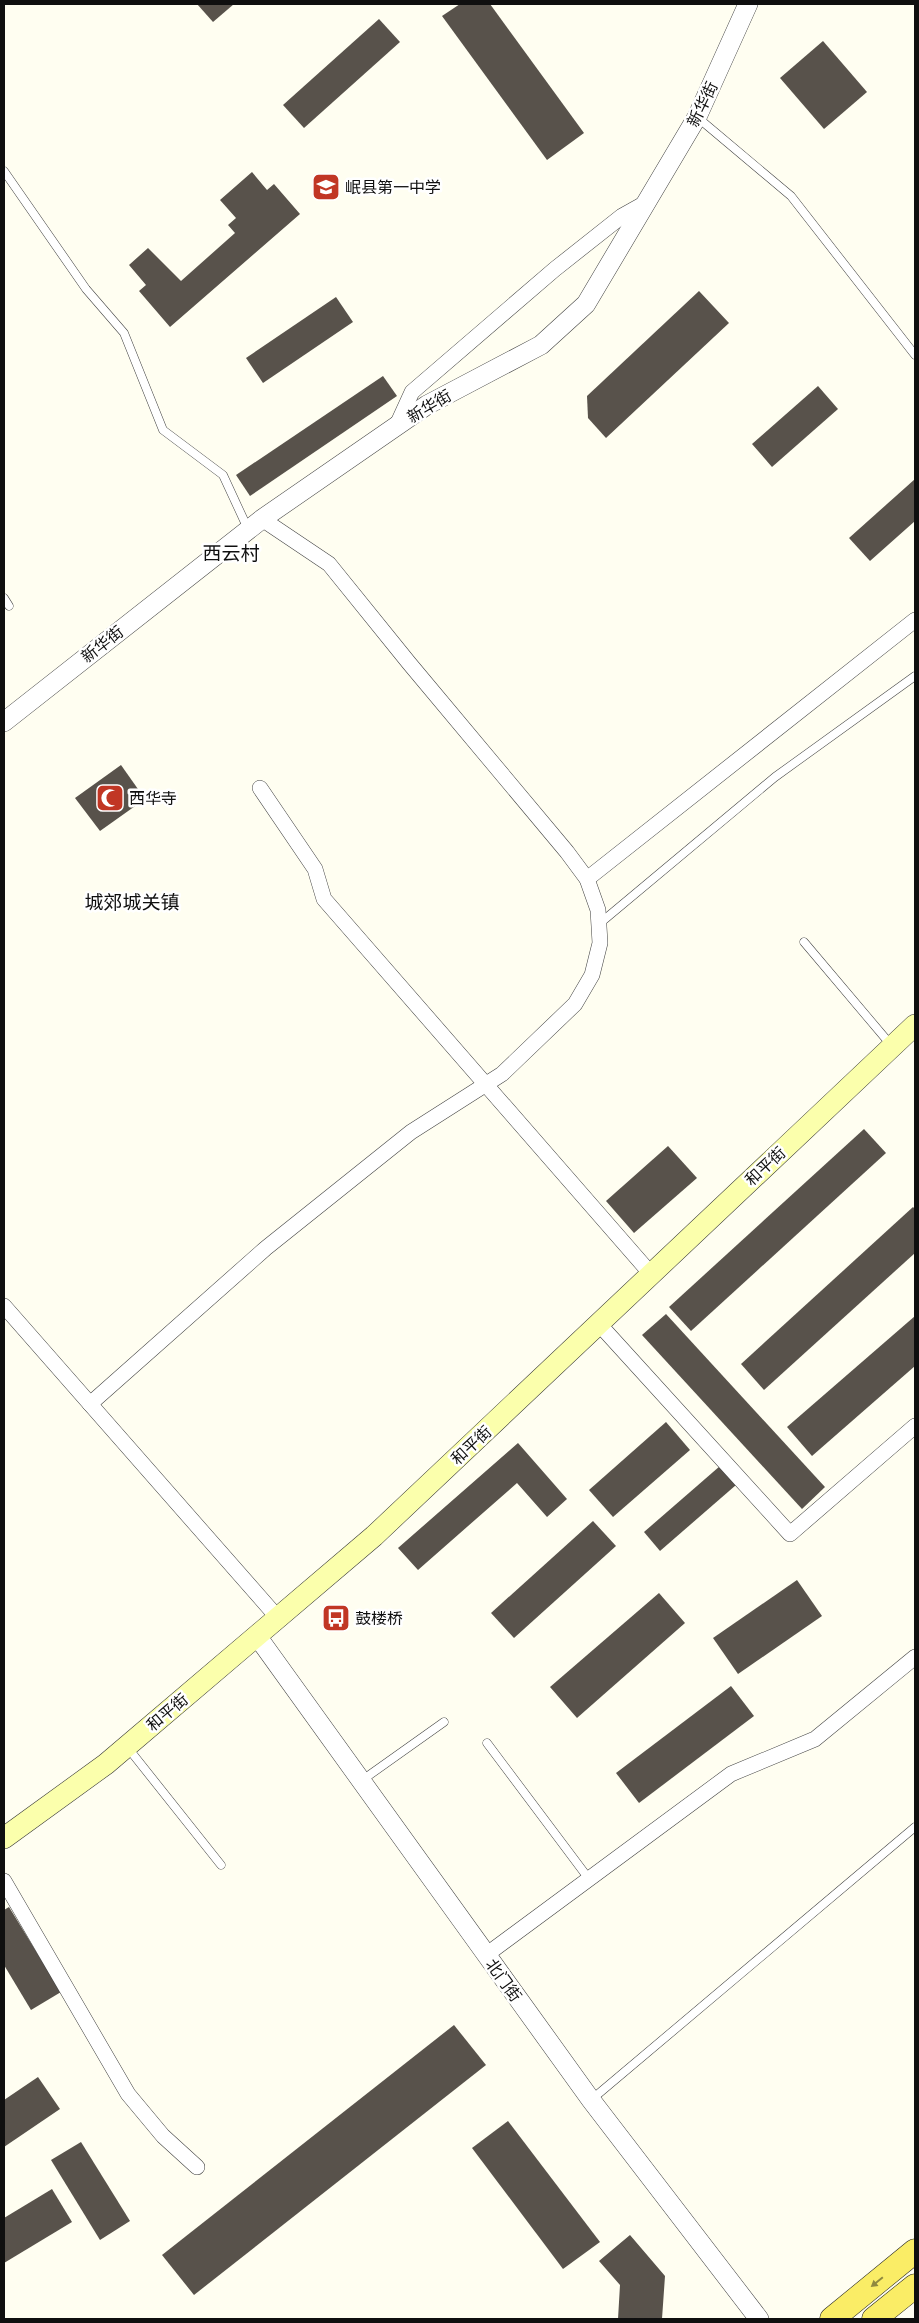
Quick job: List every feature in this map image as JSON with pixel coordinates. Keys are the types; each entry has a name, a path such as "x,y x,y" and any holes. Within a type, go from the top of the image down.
{"main road":[{"name":"和平街","path":"4,1838 106,1764 374,1536 915,1025"},
{"path":"832,2319 915,2251"},
{"path":"874,2319 915,2286"}],"street":[{"name":"新华街","path":"4,722 255,524 427,405 541,345 586,304 697,117 748,4"},
{"path":"396,426 412,392 555,268 622,216 648,201"},
{"path":"90,1404 266,1248 411,1132 502,1074 575,1004 592,975 600,943 598,910 587,879 568,852 329,564 255,524"},
{"path":"587,879 915,620"},
{"path":"260,788 315,869 324,899 484,1085 651,1274"},
{"path":"4,1306 278,1618"},
{"path":"599,1324 790,1534 915,1426"},
{"name":"北门街","path":"257,1636 592,2100 760,2319"},
{"path":"486,1955 732,1774 815,1738 915,1656"},
{"path":"4,1881 128,2094 162,2136 197,2167"}],"lane":[{"path":"697,117 791,196 915,355"},
{"path":"4,172 86,289 124,333 163,430 223,475 255,524"},
{"path":"4,598 9,606"},
{"path":"599,924 775,778 915,676"},
{"path":"804,942 892,1046"},
{"path":"361,1781 444,1722"},
{"path":"487,1743 589,1879"},
{"path":"127,1746 221,1865"},
{"path":"592,2100 915,1827"}],"building":[{"path":"197,4 234,4 213,22"},
{"path":"460,4 490,4 584,133 547,160 442,16"},
{"path":"379,19 400,42 304,128 283,105"},
{"path":"823,41 867,92 824,129 780,78"},
{"path":"252,172 267,190 274,184 300,214 170,327 139,291 146,285 129,265 148,248 181,281 235,233 228,225 236,218 220,200"},
{"path":"699,291 729,323 606,438 588,418 587,396"},
{"path":"336,297 353,322 263,383 246,358"},
{"path":"383,376 397,396 250,496 236,475"},
{"path":"818,386 838,409 772,467 752,444"},
{"path":"915,479 915,521 870,561 849,538"},
{"name":"西华寺","path":"121,765 145,799 100,831 75,798"},
{"path":"864,1129 886,1153 691,1331 669,1307"},
{"path":"668,1146 697,1178 634,1233 606,1201"},
{"path":"913,1207 915,1209 915,1253 764,1390 741,1364"},
{"path":"666,1314 825,1487 802,1509 642,1335"},
{"path":"915,1316 915,1366 812,1456 787,1427"},
{"path":"666,1422 690,1450 613,1517 589,1490"},
{"path":"518,1443 567,1499 547,1517 517,1483 418,1570 398,1548"},
{"path":"720,1466 736,1485 660,1551 644,1532"},
{"path":"593,1521 616,1546 514,1638 491,1613"},
{"path":"797,1580 822,1616 738,1674 713,1638"},
{"path":"659,1593 685,1623 577,1718 550,1687"},
{"path":"731,1686 754,1716 639,1803 616,1773"},
{"path":"9,1907 61,1992 31,2010 4,1965 4,1910"},
{"path":"454,2025 486,2065 194,2295 162,2255"},
{"path":"38,2077 60,2109 4,2147 4,2100"},
{"path":"508,2121 600,2242 563,2269 472,2148"},
{"path":"81,2142 130,2221 100,2240 51,2160"},
{"path":"52,2189 72,2222 4,2263 4,2218"},
{"path":"630,2235 665,2276 662,2319 618,2319 620,2285 599,2261"}],"place":[{"name":"岷县第一中学","path":"326,187"},
{"name":"西华寺","path":"110,798"},
{"name":"鼓楼桥","path":"336,1618"}],"district":[{"name":"西云村","path":"231,553"},
{"name":"城郊城关镇","path":"132,902"}]}
